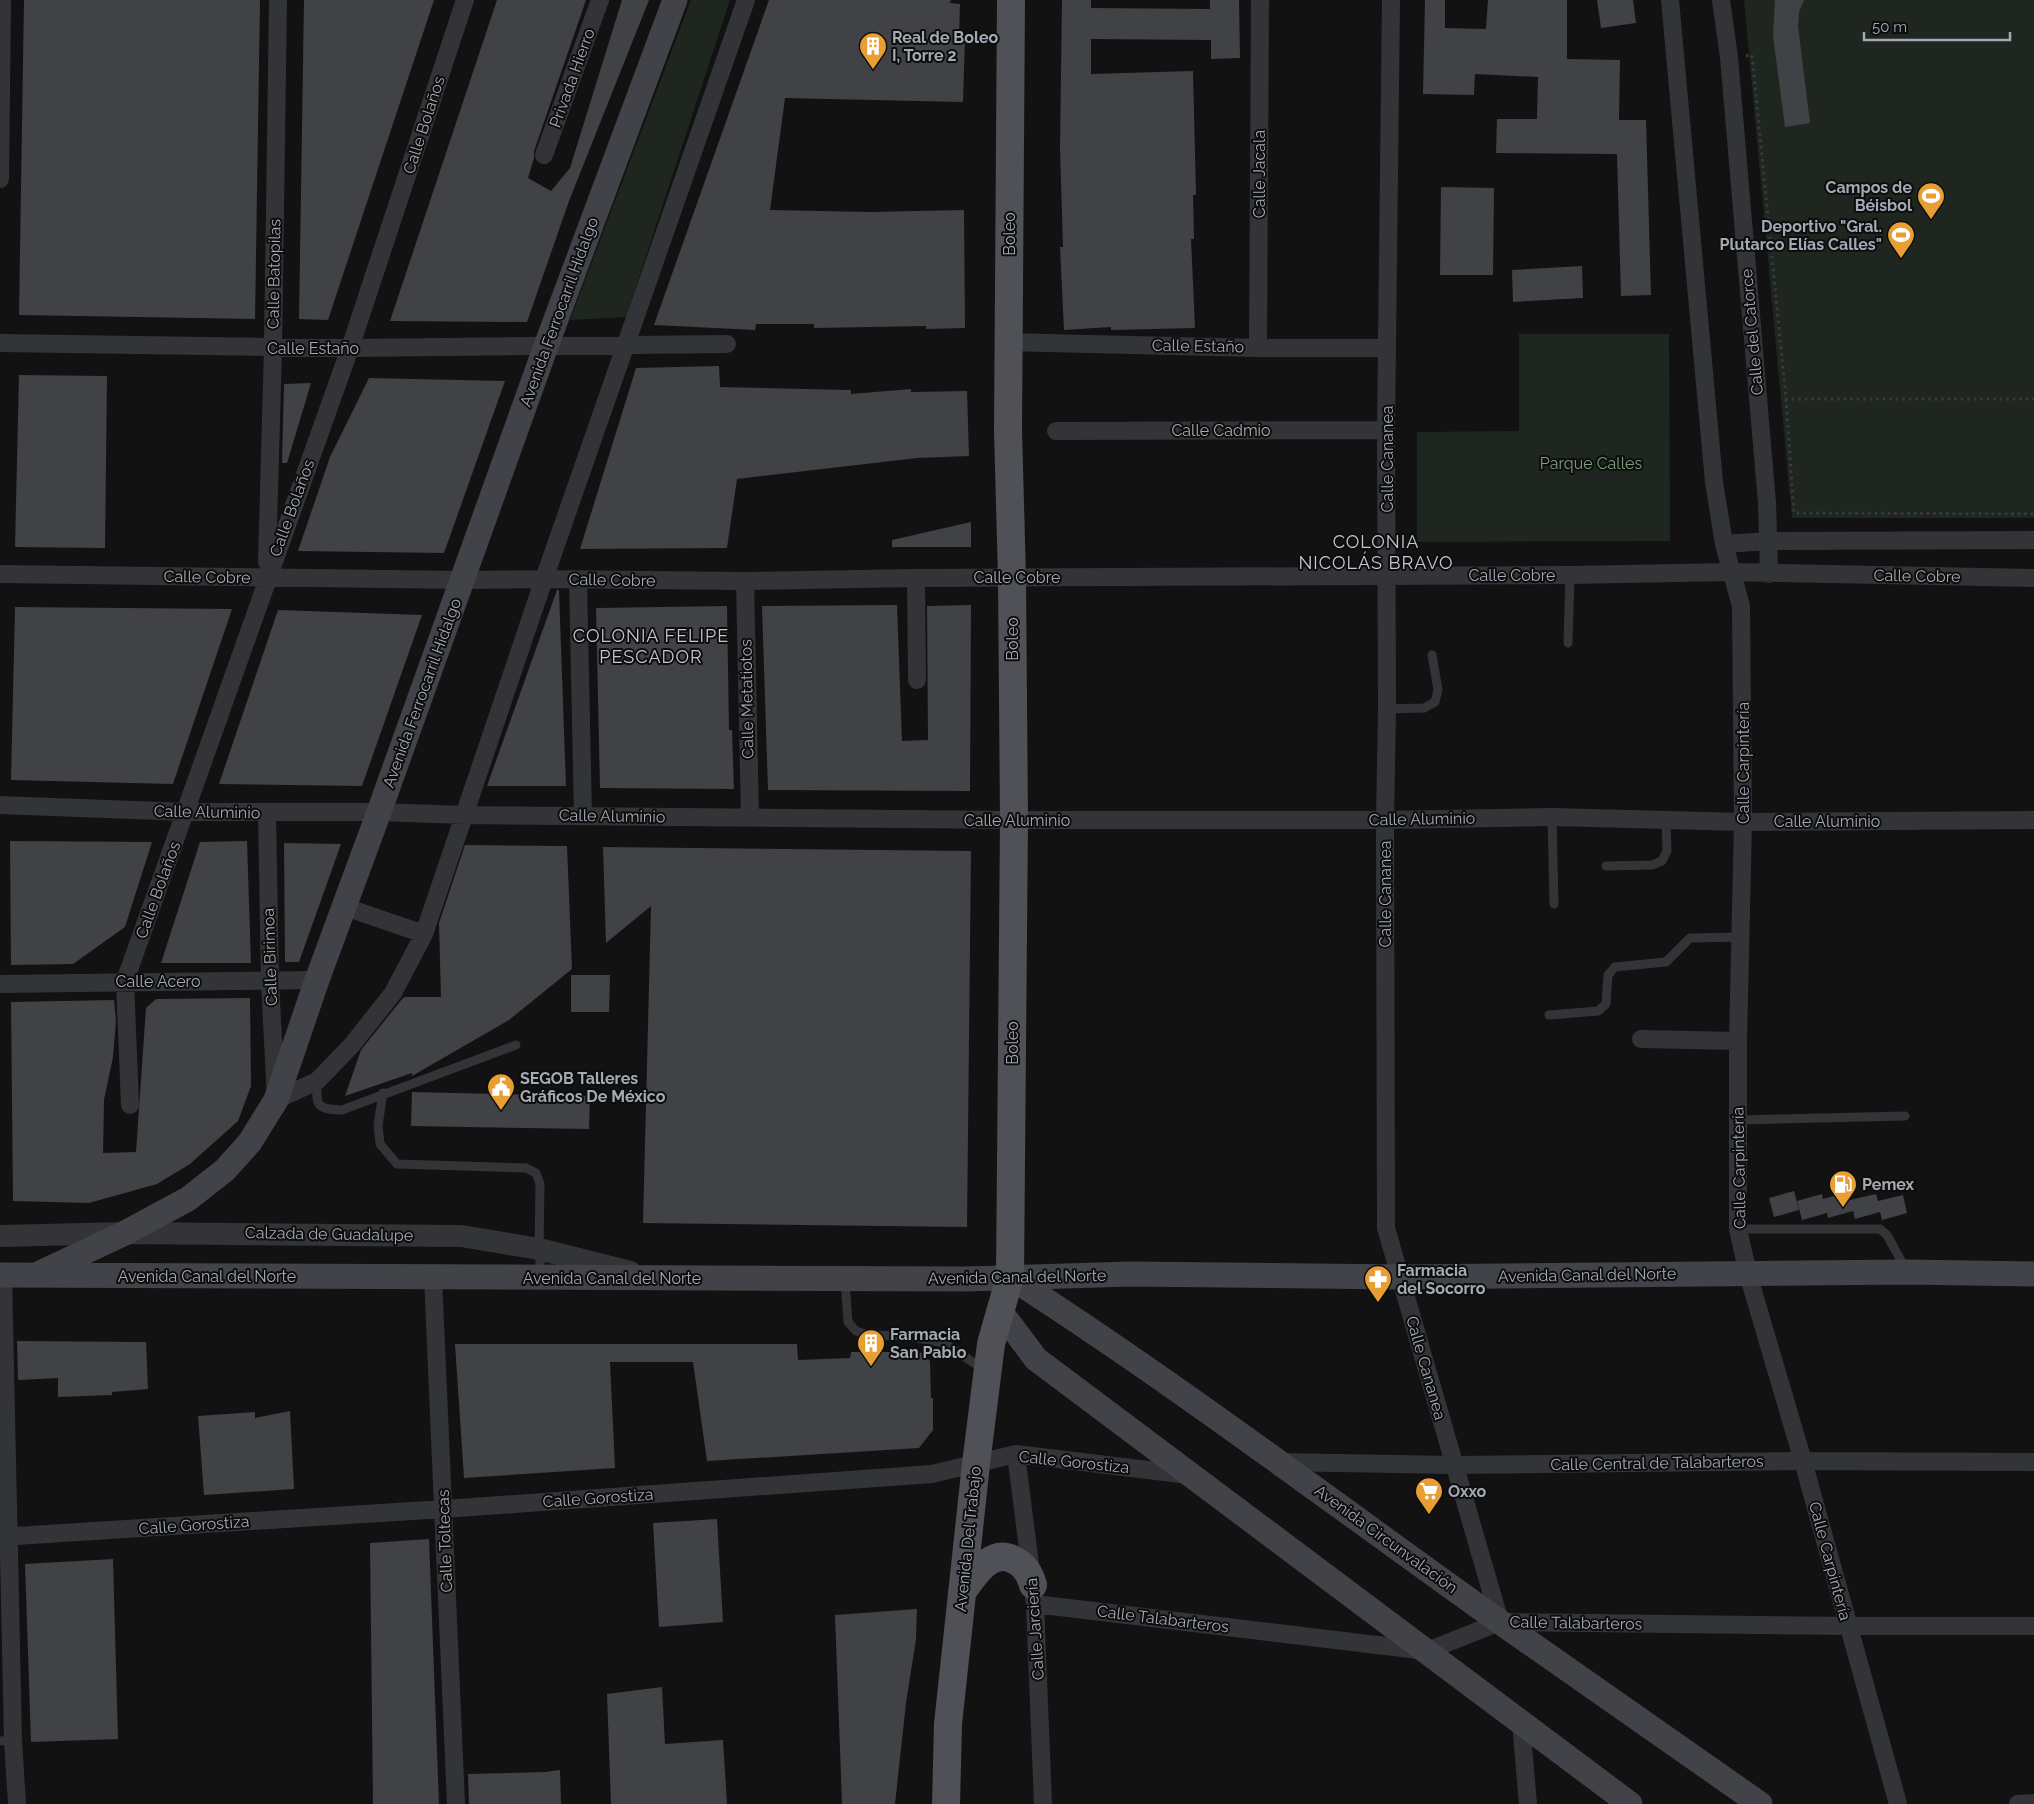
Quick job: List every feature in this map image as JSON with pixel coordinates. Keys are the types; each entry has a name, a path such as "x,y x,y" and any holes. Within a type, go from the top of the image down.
{"main road":[{"name":"Avenida Ferrocarril Hidalgo","path":"34,1275 125,1233 188,1199 225,1170 250,1142 276,1100 317,980 345,907 546,346 675,0"},
{"name":"Boleo","path":"1010,1277 1014,820 1012,578 1008,430 1011,0"},
{"name":"Avenida Canal del Norte","path":"2,1275 965,1279 1130,1274 1400,1278 1907,1272 2034,1274"},
{"name":"Avenida Del Trabajo","path":"946,1804 948,1724 987,1372 991,1344 1010,1277"},
{"name":"Avenida Circunvalación","path":"1010,1277 1093,1330 1500,1622 1760,1804"},
{"path":"1000,1311 1036,1359 1630,1804"},
{"path":"962,1592 981,1568 999,1557 1009,1557 1020,1563 1031,1577 1034,1594"}],"street":[{"path":"0,179 2,0"},
{"name":"Calle Batopilas","path":"267,578 273,348 278,0"},
{"name":"Calle Bolaños","path":"130,1105 125,981 350,348 465,0"},
{"name":"Privada Hierro","path":"544,155 600,0"},
{"path":"276,1100 317,1081 352,1046 393,993 424,934 544,579 746,0"},
{"name":"Calle Jacala","path":"1258,348 1260,0"},
{"name":"Calle Cananea","path":"1391,0 1386,430 1386,1228 1500,1622"},
{"path":"1670,0 1714,482 1730,572"},
{"name":"Calle del Catorce","path":"1721,0 1730,57 1769,541 1769,574"},
{"name":"Calle Estaño","path":"1008,342 1258,348 1387,348"},
{"name":"Calle Estaño","path":"0,343 273,348 727,344"},
{"name":"Calle Cadmio","path":"1056,430 1386,430"},
{"path":"1724,544 1769,541 2034,540"},
{"name":"Calle Cobre","path":"0,574 463,580 746,581 916,578 1570,575 1730,572 2034,578"},
{"name":"Calle Carpintería","path":"1730,572 1741,606 1744,822 1738,1041 1738,1229 1748,1274 1803,1461 1898,1804"},
{"path":"916,578 917,680"},
{"path":"578,580 583,815"},
{"name":"Calle Metatiotos","path":"746,581 750,817"},
{"name":"Calle Aluminio","path":"0,806 186,812 379,812 1014,820 1385,820 1552,817 1744,822 2034,820"},
{"name":"Calle Birimoa","path":"267,813 270,981 276,1100"},
{"path":"345,907 424,934"},
{"name":"Calle Acero","path":"0,984 317,980"},
{"path":"1641,1039 1738,1041"},
{"name":"Calzada de Guadalupe","path":"0,1236 125,1233 460,1236 539,1249 653,1278"},
{"path":"2,1275 7,1740 16,1804"},
{"name":"Calle Toltecas","path":"434,1277 456,1804"},
{"name":"Calle Gorostiza","path":"4,1537 444,1509 932,1474 1016,1454 1193,1475"},
{"name":"Calle Jarciería","path":"1016,1454 1034,1594 1042,1804"},
{"name":"Calle Central de Talabarteros","path":"1279,1462 1454,1465 1803,1461 2034,1462"},
{"name":"Calle Talabarteros","path":"1034,1594 1428,1651 1500,1622 2034,1626"},
{"path":"1521,1723 1528,1804"},
{"path":"2018,1804 2034,1803"}],"lane":[{"path":"1568,643 1570,575"},
{"path":"1387,709 1424,708 1435,702 1438,690 1432,655"},
{"path":"1552,817 1554,904"},
{"path":"1606,866 1652,865 1662,861 1667,851 1666,820"},
{"path":"1549,1015 1598,1012 1606,1004 1608,975 1615,966 1666,962 1690,938 1741,937"},
{"path":"317,1081 316,1101 320,1106 326,1109 342,1110 383,1093 516,1045"},
{"path":"383,1093 378,1124 380,1144 397,1164 526,1168 536,1173 540,1184 539,1249 541,1278"},
{"path":"1738,1120 1905,1116"},
{"path":"1738,1229 1880,1229 1887,1236 1907,1272"},
{"path":"845,1278 848,1322 856,1331 868,1335 907,1336 944,1343 987,1372"}],"path":[{"path":"1730,57 1752,55 1786,400 1794,513 2034,514"},
{"path":"1786,400 2034,399"}],"green space":[{"path":"691,0 730,0 626,317 570,320"},
{"name":"Deportivo \"Gral. Plutarco Elías Calles\"","path":"1744,0 2034,0 2034,518 1792,518"},
{"name":"Parque Calles","path":"1519,334 1669,334 1670,541 1417,542 1417,432 1519,431"}],"building":[{"path":"24,0 260,0 255,319 19,315"},
{"path":"304,0 434,0 328,320 299,319"},
{"path":"497,0 586,0 534,151 534,158 528,178 551,191 570,168 622,0 649,0 569,201 527,322 390,321"},
{"path":"769,0 951,0 950,3 960,4 959,37 965,37 963,102 785,98 770,210 871,212 964,210 965,328 926,329 926,326 814,328 814,324 756,324 755,330 654,325"},
{"path":"1062,0 1091,0 1091,8 1210,9 1210,0 1239,0 1240,58 1211,59 1211,40 1091,39 1091,74 1193,71 1196,195 1193,195 1194,239 1191,239 1195,328 1111,330 1111,327 1064,330 1060,247 1063,247 1060,149"},
{"path":"1425,0 1445,0 1445,28 1486,29 1488,0 1567,0 1567,59 1620,60 1619,120 1646,120 1651,295 1621,296 1617,154 1496,153 1497,119 1537,119 1538,77 1475,74 1474,95 1423,94"},
{"path":"1597,0 1633,0 1636,23 1601,28"},
{"path":"1775,0 1804,0 1799,12 1798,26 1810,123 1785,127 1773,36"},
{"path":"1441,187 1494,188 1493,275 1440,275"},
{"path":"1582,266 1583,298 1513,302 1512,270"},
{"path":"719,366 720,387 851,390 851,394 911,389 911,392 967,391 969,456 917,458 737,479 727,548 580,549 636,368"},
{"path":"19,375 107,376 105,548 15,547"},
{"path":"369,378 505,381 444,553 298,551 330,457"},
{"path":"311,383 287,463 282,463 284,384"},
{"path":"971,522 971,547 892,547 892,540"},
{"path":"557,590 559,590 566,786 487,786"},
{"path":"897,605 902,741 928,740 927,606 971,605 970,791 768,790 762,606"},
{"path":"727,606 729,730 732,730 734,789 600,788 596,608"},
{"path":"15,607 232,609 173,784 11,780"},
{"path":"278,610 422,615 362,786 219,784"},
{"path":"10,841 152,842 125,927 73,964 11,965"},
{"path":"247,841 251,963 161,963 200,842"},
{"path":"284,843 341,844 299,962 285,962"},
{"path":"465,845 567,846 572,969 509,1020 412,1076 412,1073 345,1096 361,1050 402,999 405,997 441,997 439,923"},
{"path":"603,847 971,851 967,1227 643,1223 651,906 606,943"},
{"path":"571,975 610,975 609,1012 571,1012"},
{"path":"250,998 251,1086 238,1121 190,1164 157,1184 89,1203 13,1201 11,1002 114,1000 116,1021 113,1057 104,1100 103,1153 136,1152 146,1008 156,999"},
{"name":"SEGOB Talleres Gráficos De México","path":"412,1092 590,1096 589,1129 411,1126"},
{"path":"1794,1191 1799,1210 1774,1217 1769,1198"},
{"path":"1848,1192 1850,1200 1876,1194 1878,1201 1903,1195 1907,1213 1882,1220 1880,1212 1855,1219 1853,1211 1828,1218 1827,1213 1802,1220 1797,1201 1822,1194 1823,1199"},
{"path":"17,1341 146,1342 148,1389 112,1392 112,1395 58,1397 58,1378 18,1380"},
{"path":"455,1344 797,1344 798,1360 850,1358 851,1352 920,1352 930,1361 933,1430 919,1448 707,1461 693,1362 610,1362 615,1468 464,1478"},
{"path":"290,1411 294,1489 204,1495 198,1416 255,1412 255,1418"},
{"path":"717,1519 723,1622 659,1627 653,1523"},
{"path":"429,1539 439,1804 373,1804 370,1543"},
{"path":"113,1559 118,1739 31,1742 25,1564"},
{"path":"917,1609 916,1639 906,1703 895,1804 842,1804 835,1615"},
{"path":"662,1687 665,1744 723,1740 727,1804 611,1804 607,1694"},
{"path":"560,1770 561,1804 469,1804 468,1774"}],"place":[{"name":"Real de Boleo I, Torre 2","path":"873,70"},
{"name":"Campos de Béisbol","path":"1931,220"},
{"name":"Deportivo \"Gral. Plutarco Elías Calles\"","path":"1901,259"},
{"name":"SEGOB Talleres Gráficos De México","path":"501,1111"},
{"name":"Pemex","path":"1843,1208"},
{"name":"Farmacia del Socorro","path":"1378,1303"},
{"name":"Farmacia San Pablo","path":"871,1367"},
{"name":"Oxxo","path":"1429,1515"}],"district":[{"name":"COLONIA NICOLÁS BRAVO","path":"1376,551"},
{"name":"COLONIA FELIPE PESCADOR","path":"651,645"}]}
